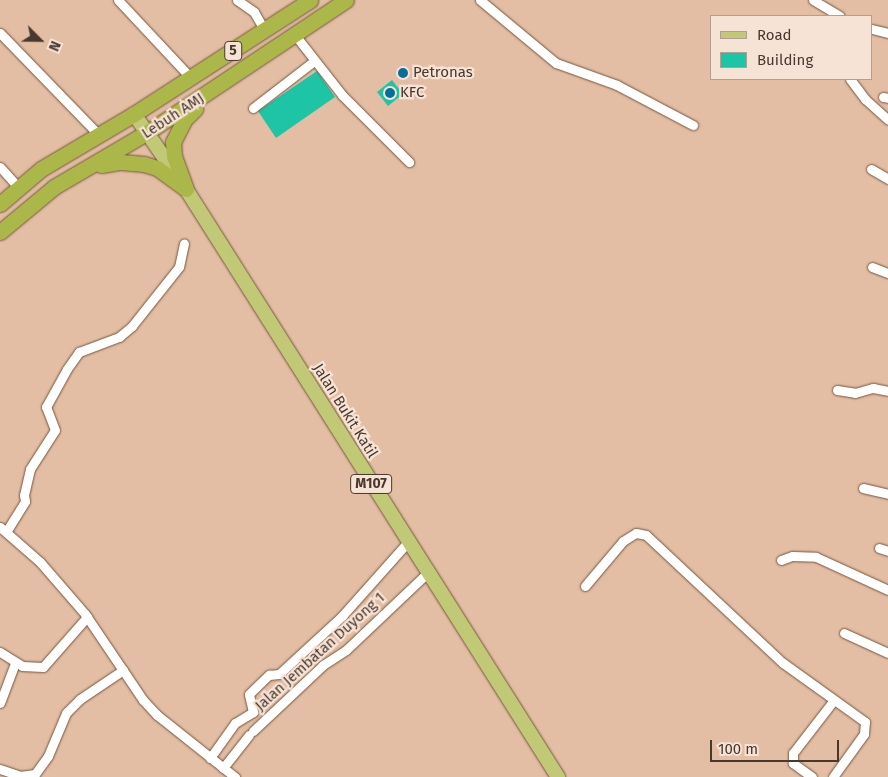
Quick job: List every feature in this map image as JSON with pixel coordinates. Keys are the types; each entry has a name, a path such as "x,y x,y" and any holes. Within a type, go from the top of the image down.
{"highway":[{"name":"Lebuh AMJ","path":"0,204 41,169 134,114 265,31 310,0"},
{"name":"Lebuh AMJ","path":"0,232 54,187 146,133 235,76 346,0"},
{"path":"186,188 174,156 177,131 190,113 235,76"},
{"path":"90,167 120,162 144,164 164,172 186,188"}],"main road":[{"name":"Jalan Bukit Katil","path":"134,114 186,188 427,573 558,777"}],"street":[{"path":"118,0 191,78"},
{"path":"237,0 254,12 265,31"},
{"path":"480,0 556,63 623,87 693,125"},
{"path":"813,0 838,15"},
{"path":"873,29 888,33"},
{"path":"0,33 98,135"},
{"path":"294,35 342,95 408,162"},
{"path":"253,108 314,61"},
{"path":"851,80 865,99 888,120"},
{"path":"0,167 19,188"},
{"path":"870,169 888,179"},
{"path":"184,244 179,267 132,326 119,337 80,352 67,369 46,407 55,430 30,469 24,495 26,501 3,529 40,562 87,617 123,670 157,715 235,777"},
{"path":"872,266 888,273"},
{"path":"837,390 855,393 872,388 888,391"},
{"path":"863,488 888,494"},
{"path":"585,586 623,541 636,534 646,536 783,663 862,718 866,727 860,742 833,777"},
{"path":"210,758 231,728 253,712 249,694 269,675 279,674 342,616 408,542"},
{"path":"781,560 792,556 816,557 888,590"},
{"name":"Jalan Jembatan Duyong 1","path":"223,768 251,733 323,665 346,650 427,573"},
{"path":"0,652 15,663 32,668 44,667 87,617"},
{"path":"844,633 888,653"},
{"path":"0,703 15,663"},
{"path":"0,769 20,776 35,774 48,756 66,713 80,699 123,670"},
{"path":"812,777 793,763 792,753 834,700"}],"building":[{"path":"317,71 335,97 276,138 258,111"},
{"name":"KFC","path":"392,80 403,94 388,106 377,92"}],"place":[{"name":"Petronas","path":"403,73"},
{"name":"KFC","path":"390,93"}]}
